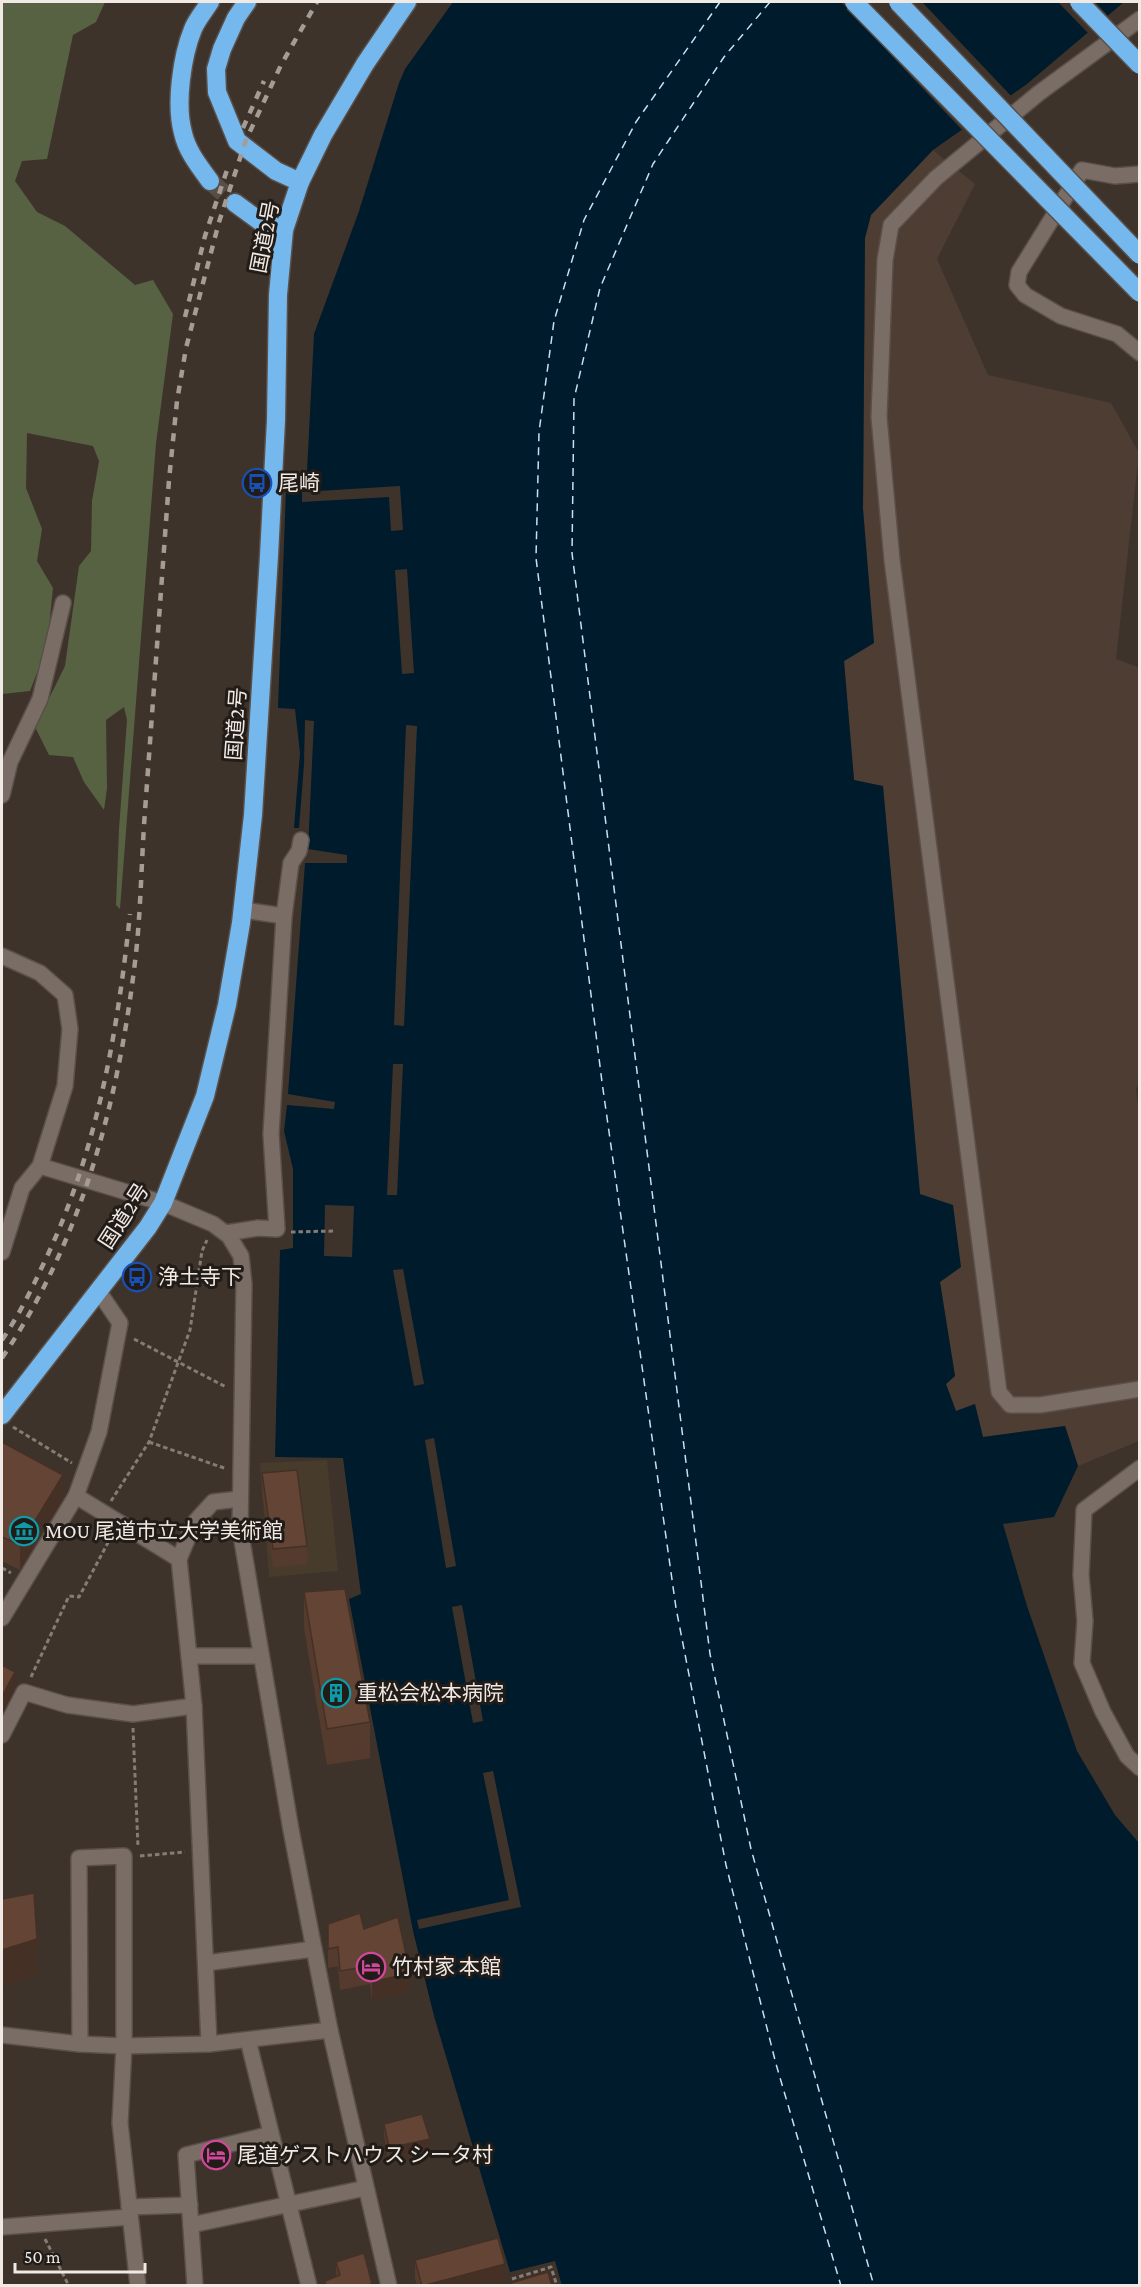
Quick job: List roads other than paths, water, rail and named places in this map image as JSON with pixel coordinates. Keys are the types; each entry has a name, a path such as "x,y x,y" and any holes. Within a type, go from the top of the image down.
{"highway":[{"path":"210,2 193,28 184,63 179,106 183,134 194,159 210,181"},
{"path":"247,2 236,18 222,49 216,69 217,92 237,141 276,171 300,182"},
{"name":"国道2号","path":"6,1420 148,1227 163,1203 205,1096 227,1005 243,910 253,816 276,420 278,295 284,230 300,182 323,135 407,2"},
{"path":"854,2 1140,293"},
{"path":"898,2 1140,255"},
{"path":"1079,2 1140,65"},
{"path":"235,203 261,222 284,230"}],"street":[{"path":"1140,19 1004,121 936,178 891,225 885,260 879,417 892,560 999,1392 1010,1405 1040,1405 1140,1389"},
{"path":"1140,174 1115,176 1082,170 1019,273 1017,285 1025,295 1061,315 1117,334 1140,353"},
{"path":"2,795 10,762 40,699 63,603"},
{"path":"219,1229 277,1230 271,1134 284,916 291,863 299,851 301,840"},
{"path":"243,910 284,916"},
{"path":"2,956 40,972 65,996 70,1029 65,1086 40,1166 22,1188 2,1252"},
{"path":"40,1166 163,1203 230,1236 241,1256 244,1284 240,1529 314,1950 388,2286"},
{"path":"2,1618 76,1496 99,1432 120,1323 99,1292"},
{"path":"1140,1468 1084,1510 1081,1575 1085,1621 1082,1663 1103,1712 1128,1756 1140,1768"},
{"path":"76,1496 179,1559"},
{"path":"209,2044 195,1706 179,1559 194,1523 213,1502 239,1499"},
{"path":"189,1656 261,1656"},
{"path":"2,1736 24,1692 67,1704 133,1714 195,1706"},
{"path":"80,2044 79,1858 131,1856 120,2123 138,2286"},
{"path":"206,1963 314,1950"},
{"path":"2,2035 80,2044 124,2046 209,2044 330,2030"},
{"path":"248,2040 309,2286"},
{"path":"195,2286 186,2155 271,2134"},
{"path":"191,2225 366,2188"},
{"path":"2,2227 190,2205"}],"water":[{"path":"453,2 1124,2 1027,84 933,150 871,215 865,238 863,509 874,643 844,661 854,780 883,786 920,1194 953,1205 961,1267 940,1282 955,1376 946,1384 956,1411 975,1404 983,1437 1065,1426 1078,1466 1054,1517 1003,1524 1027,1606 1077,1751 1115,1815 1139,1843 1139,2285 562,2286 555,2261 510,2272 434,2016 413,1931 349,1599 361,1594 343,1458 275,1457 280,1250 293,1248 293,1169 284,1131 287,1105 334,1109 335,1102 288,1094 305,863 347,863 347,855 308,849 314,721 305,720 299,828 294,828 300,753 295,709 278,708 286,489 306,491 314,334 359,211 399,83 405,69"}],"tunnel":[{"path":"210,181 235,203"}],"railway":[{"path":"2,1358 29,1314 74,1221 105,1123 127,1021 138,931 169,480 177,401 186,348 219,222 246,140 281,65 317,2"},
{"path":"243,128 264,81"},
{"path":"185,317 205,236 229,164"},
{"path":"2,1340 28,1296 60,1227 90,1140 111,1051 130,914"}],"place":[{"name":"尾崎","path":"257,483"},
{"name":"浄土寺下","path":"137,1277"},
{"name":"MOU 尾道市立大学美術館","path":"24,1531"},
{"name":"重松会松本病院","path":"336,1693"},
{"name":"竹村家 本館","path":"371,1967"},
{"name":"尾道ゲストハウス シータ村","path":"216,2155"}]}
